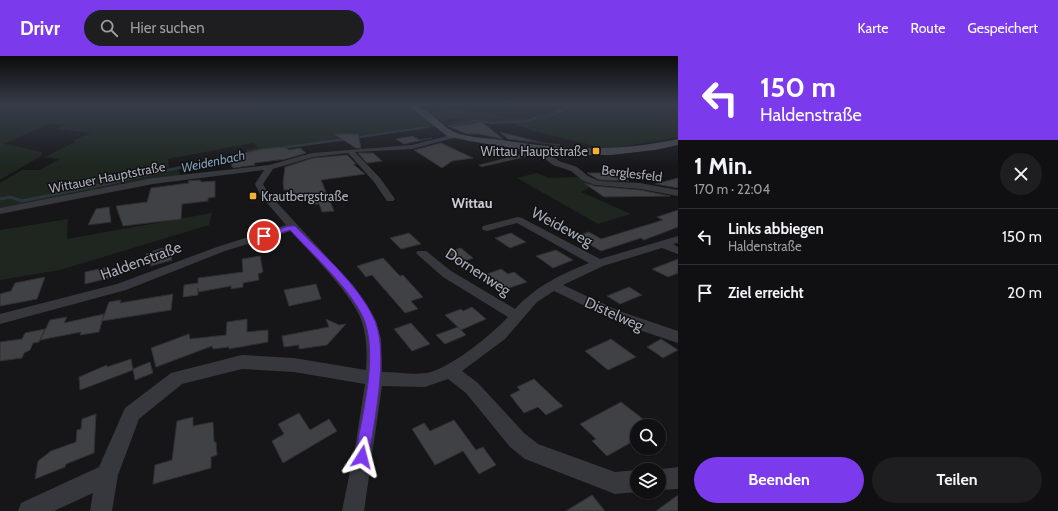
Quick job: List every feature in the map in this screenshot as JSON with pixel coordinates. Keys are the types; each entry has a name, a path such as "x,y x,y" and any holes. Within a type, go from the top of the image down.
{"street":[{"path":"439,126 444,131 455,136 543,152"},
{"name":"Wittauer Hauptstraße","path":"0,211 153,181 270,167 312,155 412,147 455,136"},
{"path":"482,165 543,152 620,152 646,150 678,142"},
{"path":"350,151 377,180 390,199"},
{"name":"Berglesfeld","path":"543,152 556,163 574,169 585,178 598,183 640,186 678,193"},
{"path":"270,167 259,184 264,194 348,288 360,304 370,322 375,349 374,379 353,511"},
{"name":"Weideweg","path":"487,228 518,220 599,263"},
{"name":"Haldenstraße","path":"0,319 121,287 221,249 292,227"},
{"path":"101,511 107,475 132,414 177,378 242,362 294,365 374,379 425,380 438,377 450,371 500,335 532,299 553,285 599,263 678,239"},
{"path":"663,244 678,251"},
{"name":"Dornenweg","path":"422,253 447,274 517,316"},
{"name":"Distelweg","path":"553,285 604,311 654,331 678,337"},
{"path":"450,371 472,388 517,440 532,452 615,483 630,482"},
{"path":"28,511 107,475"},
{"path":"666,479 678,478"}],"shaded area":[{"path":"0,126 43,126 4,144 42,152 41,156 0,180"},
{"path":"62,126 434,127 248,152 244,150 259,148 253,143 168,159 169,168 218,157 221,159 178,170 181,176 0,208 0,183 22,170 39,170 60,159 45,157 75,142 72,141 91,133 56,129"},
{"path":"520,126 678,126 678,137 604,150 587,144 533,131"},
{"path":"537,173 549,178 576,177 598,183 581,192 631,214 598,224 517,178"},
{"path":"212,213 209,225 60,270 0,280 0,230 68,219 67,239"}],"building":[{"path":"487,126 503,139 479,134 467,134 450,127"},
{"path":"500,132 543,143 560,145 508,139"},
{"path":"334,134 358,134 361,148 356,148"},
{"path":"412,136 420,140 432,138 404,144 396,139"},
{"path":"441,143 473,158 452,161 442,168 414,150"},
{"path":"285,147 289,150 300,148 306,153 286,159 254,163 255,165 233,168 228,157 261,149"},
{"path":"358,153 373,153 382,161 367,163"},
{"path":"347,155 356,164 353,164 365,174 321,180 334,211 322,212 319,204 309,205 303,193 291,194 290,190 284,190 283,183 285,167 313,158"},
{"path":"587,173 617,173 629,181 599,180"},
{"path":"678,178 678,188 655,184"},
{"path":"200,180 201,182 215,181 215,197 208,198 208,201 182,204 181,219 123,226 116,206 147,202 151,188"},
{"path":"584,183 595,186 640,190 670,196 604,197"},
{"path":"109,207 111,222 88,225 96,209"},
{"path":"678,210 678,227 644,240 641,238 601,251 575,236 589,232 601,239 663,220 657,217"},
{"path":"409,233 421,244 401,249 390,238"},
{"path":"511,233 526,242 510,248 495,238"},
{"path":"162,248 169,250 172,260 151,266 146,254"},
{"path":"461,248 473,258 459,263 446,252"},
{"path":"556,250 573,260 553,268 536,256"},
{"path":"260,256 263,272 258,274 259,280 243,283 243,287 231,289 231,286 198,292 198,295 183,297 184,285 198,283 198,278 243,272 242,259"},
{"path":"383,258 400,276 403,275 423,297 411,301 418,309 405,313 372,275 366,277 357,266"},
{"path":"678,259 678,273 668,277 652,269"},
{"path":"109,267 109,278 85,284 85,272"},
{"path":"501,269 508,274 514,272 527,282 506,289 487,274"},
{"path":"45,277 37,299 0,306 0,294 11,291 15,283"},
{"path":"316,284 321,299 289,306 284,290"},
{"path":"629,287 642,295 620,304 607,296"},
{"path":"173,294 171,310 102,321 109,302 121,300 120,303"},
{"path":"472,307 486,319 461,330 445,315 461,309 463,311"},
{"path":"104,314 99,332 80,335 81,332 40,340 50,320 67,317 64,323"},
{"path":"247,319 247,332 268,330 268,342 229,349 229,347 213,349 212,346 156,367 151,348 189,334 190,339 226,335 227,322"},
{"path":"326,319 339,325 346,324 327,345 299,349 299,345 284,347 282,336 329,327"},
{"path":"411,323 430,344 412,351 394,329"},
{"path":"458,327 466,335 445,344 436,335"},
{"path":"45,329 39,342 33,343 30,350 24,353 22,358 0,361 0,342 22,339 25,333"},
{"path":"611,339 636,357 608,370 585,351"},
{"path":"661,339 678,350 663,358 647,347"},
{"path":"131,359 133,370 80,390 79,377 107,365 107,367"},
{"path":"150,362 153,373 135,380 133,369"},
{"path":"534,379 563,406 546,415 538,407 524,413 510,395 520,390 517,387"},
{"path":"621,402 643,419 630,419 630,443 607,456 592,441 596,439 580,424"},
{"path":"299,413 310,430 329,419 337,431 283,463 272,441 284,434 278,424"},
{"path":"96,414 94,453 66,464 65,467 35,479 38,461 51,451 76,442 77,430 81,429 82,419"},
{"path":"193,417 193,426 213,422 214,442 216,442 217,455 211,457 211,468 153,484 155,465 172,460 177,421"},
{"path":"454,420 476,450 483,447 496,465 479,474 463,451 435,465 412,429 424,423 430,431"},
{"path":"592,495 605,511 566,511"},
{"path":"678,495 678,511 656,511"}],"waterway":[{"name":"Weidenbach","path":"353,138 428,127"},
{"name":"Weidenbach","path":"272,149 347,139 345,139"},
{"name":"Weidenbach","path":"115,182 232,156"},
{"name":"Weidenbach","path":"0,199 10,197 22,201 120,181"}],"place":[{"name":"Wittau Hauptstraße","path":"596,151"},
{"name":"Krautbergstraße","path":"253,196"}],"district":[{"name":"Wittau","path":"472,203"}],"route":[{"path":"264,236 292,227 348,288 360,304 370,322 375,349 374,379 362,457"}]}
